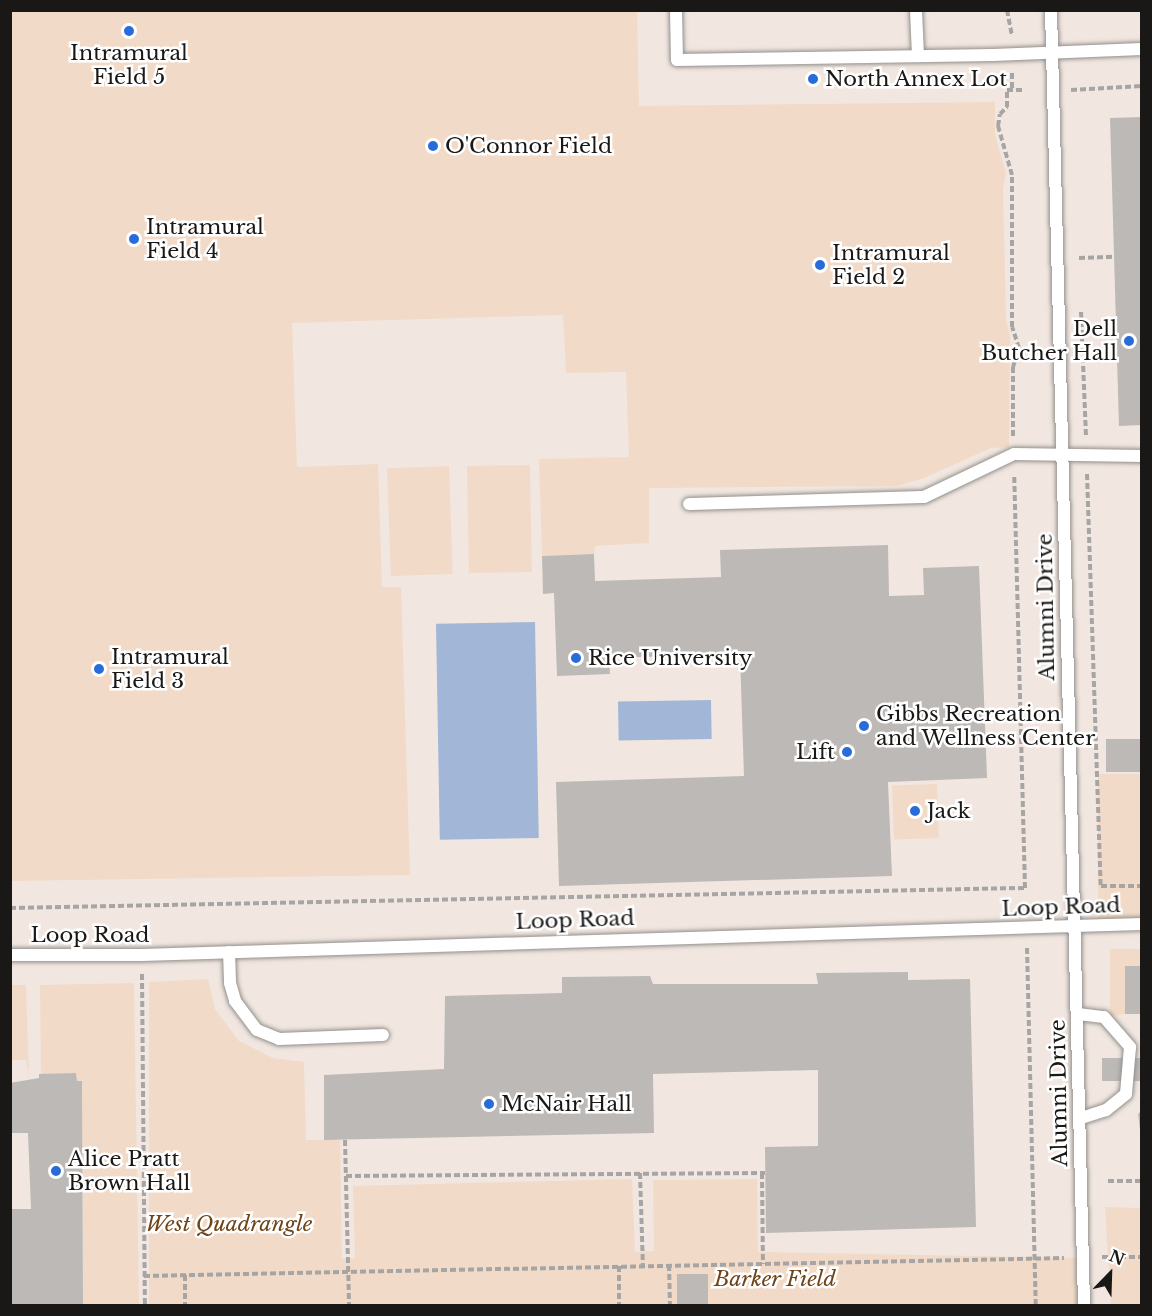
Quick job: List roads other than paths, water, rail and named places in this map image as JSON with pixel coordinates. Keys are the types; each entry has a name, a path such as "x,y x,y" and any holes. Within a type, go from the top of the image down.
{"lane":[{"path":"676,10 677,60 1142,49"},
{"path":"916,10 918,55"},
{"name":"Alumni Drive","path":"1050,10 1084,1305"},
{"path":"688,504 924,497 1014,454 1062,452 1086,457 1142,456"},
{"name":"Loop Road","path":"10,955 142,955 1142,924"},
{"path":"229,952 235,1001 245,1019 257,1030 279,1038 382,1035"},
{"path":"1078,1014 1104,1017 1130,1047 1126,1094 1106,1110 1079,1119"}],"water":[{"path":"535,622 539,838 440,840 436,624"},
{"path":"711,700 712,739 619,741 618,702"}],"place":[{"name":"Intramural Field 5","path":"129,31"},
{"name":"North Annex Lot","path":"813,79"},
{"name":"O'Connor Field","path":"433,146"},
{"name":"Intramural Field 4","path":"134,239"},
{"name":"Intramural Field 2","path":"820,265"},
{"name":"Dell Butcher Hall","path":"1129,341"},
{"name":"Rice University","path":"576,658"},
{"name":"Intramural Field 3","path":"99,669"},
{"name":"Gibbs Recreation and Wellness Center","path":"864,726"},
{"name":"Lift","path":"847,752"},
{"name":"Jack","path":"915,811"},
{"name":"McNair Hall","path":"489,1104"},
{"name":"Alice Pratt Brown Hall","path":"56,1171"}],"park label":[{"name":"West Quadrangle","path":"229,1224"},
{"name":"Barker Field","path":"775,1279"}]}
